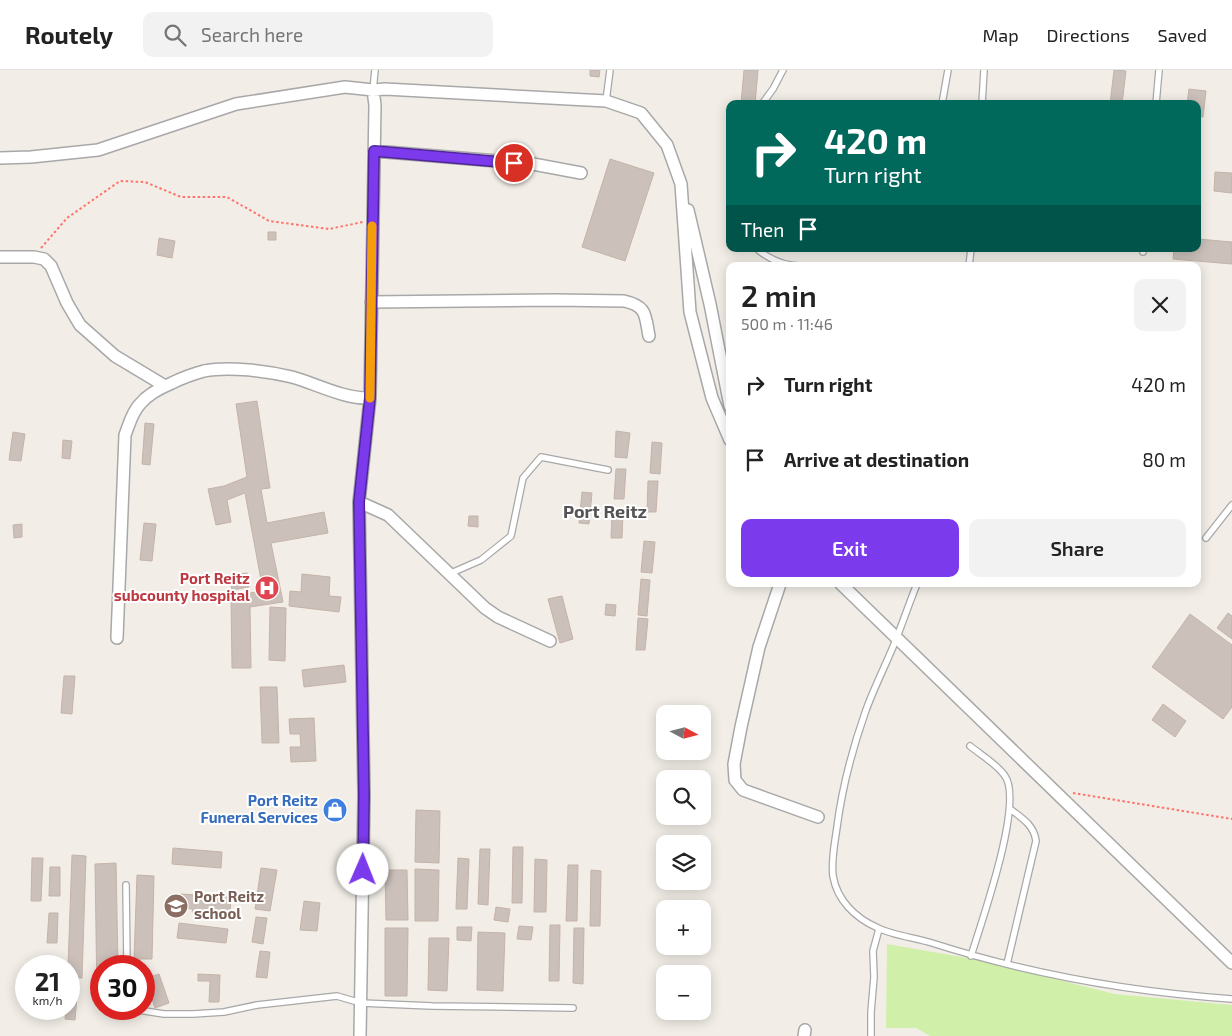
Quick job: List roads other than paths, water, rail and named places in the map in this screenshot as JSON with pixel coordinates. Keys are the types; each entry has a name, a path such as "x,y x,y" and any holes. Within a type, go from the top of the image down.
{"street":[{"path":"0,158 31,157 98,150 236,104 345,87 372,90 385,88 606,101 640,113 667,145 681,184 697,248 726,387"},
{"path":"360,1036 364,795 359,502 370,398 375,105 372,90"},
{"path":"374,151 533,164 581,173"},
{"path":"681,184 690,312 712,398 726,431"},
{"path":"0,257 34,257 44,259 51,266 67,304 80,325 115,356 165,386"},
{"path":"371,302 624,301 642,308 649,336"},
{"path":"117,638 125,435 131,418 139,405 150,395 165,386 188,376 204,372 232,370 271,373 291,377 351,396 370,398"},
{"path":"359,502 388,515 469,595 491,612 550,641"},
{"path":"779,587 759,647 740,727 734,764 735,780 743,790 818,816"},
{"path":"844,587 1232,963"}],"lane":[{"path":"372,90 375,70"},
{"path":"606,101 610,70"},
{"path":"765,100 783,70"},
{"path":"943,100 948,70"},
{"path":"982,100 984,70"},
{"path":"1156,100 1160,70"},
{"path":"761,252 769,259 778,262"},
{"path":"449,574 481,560 511,536 523,478 541,457 608,470"},
{"path":"1206,538 1232,505"},
{"path":"916,587 864,715 846,776 833,860 833,876 841,899 852,911 879,929 971,956 1087,981 1201,997 1232,999"},
{"path":"970,746 1006,777 1009,787 1010,809 1002,849 971,956"},
{"path":"1007,964 1036,841 1035,833 1031,826 1010,809"},
{"path":"126,885 127,955"},
{"path":"871,1036 874,977 873,951 879,929"},
{"path":"155,1013 193,1014 224,1012 257,1005 331,996 361,1003 573,1008"}],"place":[{"name":"Port Reitz subcounty hospital","path":"267,588"},
{"name":"Port Reitz Funeral Services","path":"335,810"},
{"name":"Port Reitz school","path":"176,906"}],"district":[{"name":"Port Reitz","path":"605,512"}]}
